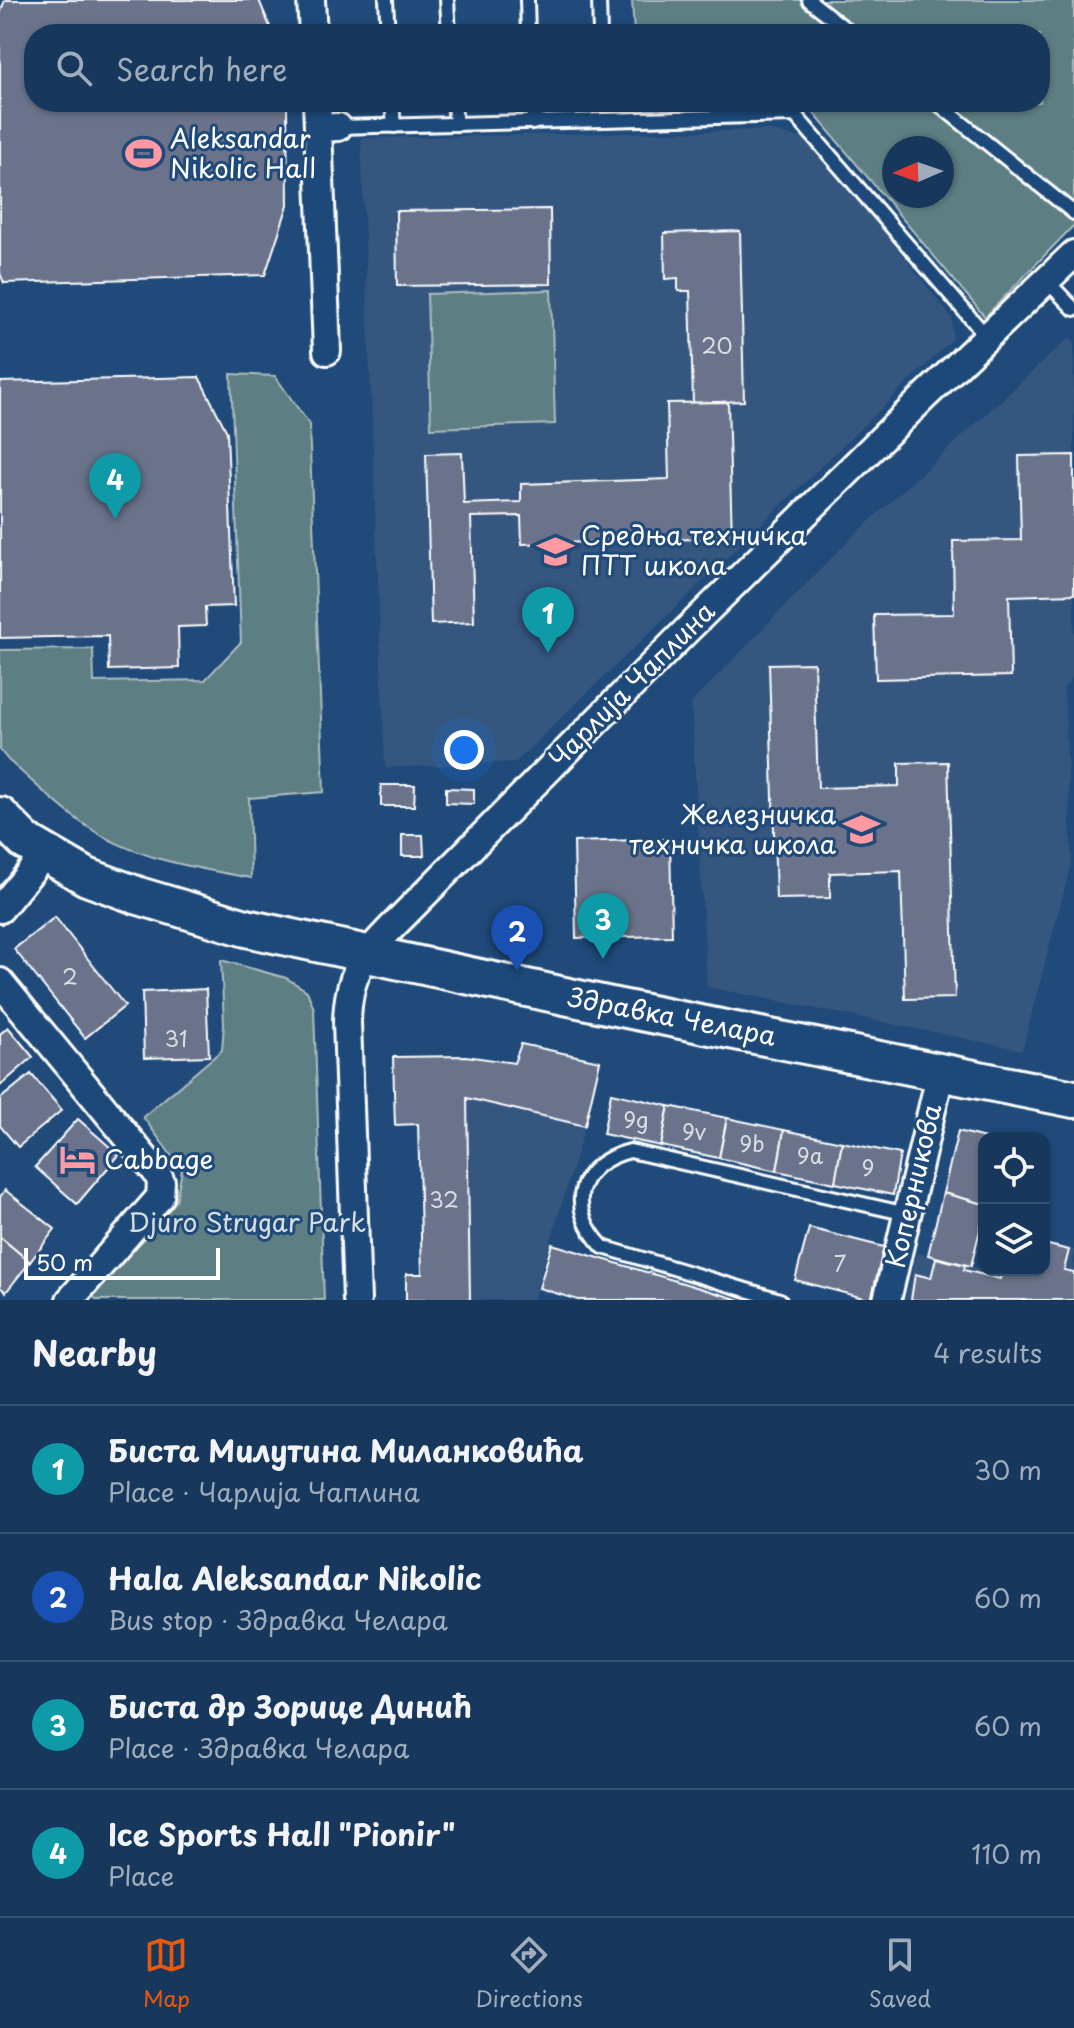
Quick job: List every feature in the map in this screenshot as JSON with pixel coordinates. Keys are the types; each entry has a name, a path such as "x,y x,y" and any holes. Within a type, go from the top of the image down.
{"main road":[{"name":"Здравка Челара","path":"0,816 25,841 87,877 246,928 616,1007 1074,1099"}],"street":[{"path":"311,0 312,24"},
{"path":"324,119 327,351"},
{"name":"Чарлија Чаплина","path":"357,1300 347,1022 349,989 358,966 367,953 686,631 1074,254"},
{"path":"0,909 45,854"},
{"path":"0,982 157,1173 162,1188 155,1204 71,1300"},
{"name":"Коперникова","path":"887,1300 941,1071"}],"lane":[{"path":"386,0 387,24"},
{"path":"447,0 448,24"},
{"path":"527,0 528,24"},
{"path":"599,0 600,24"},
{"path":"809,0 839,24"},
{"path":"393,112 394,126"},
{"path":"455,112 456,124"},
{"path":"532,112 533,123"},
{"path":"948,112 1074,213"},
{"path":"324,119 394,126 795,115 987,337"},
{"path":"1047,281 1074,309"},
{"path":"780,1300 603,1247 588,1231 580,1211 581,1189 592,1170 609,1156 630,1151 907,1214"}],"shaded area":[{"name":"Средња техничка ПТТ школа","path":"767,130 813,141 952,318 953,339 516,762 385,768 361,138"},
{"name":"Железничка техничка школа","path":"1070,337 1074,342 1074,676 1064,688 1072,861 1022,1050 707,987 691,703 849,540"},
{"path":"521,1044 600,1061 585,1126 533,1300 406,1300 406,1274 422,1273 418,1124 395,1125 393,1057 466,1056 514,1063"},
{"path":"1050,1244 1074,1250 1074,1300 905,1300 917,1253 978,1268 978,1276 1050,1276"}],"green space":[{"path":"632,0 1074,0 1074,225 985,317 893,208 954,208 954,136 882,136 882,194 813,112 1050,112 1050,24 633,24"},
{"path":"551,290 555,424 431,428 427,294"},
{"path":"231,374 275,376 309,424 324,792 249,798 251,878 166,861 106,838 77,820 0,750 0,650 93,649 94,682 205,680 241,642"},
{"name":"Djuro Strugar Park","path":"221,960 286,978 307,991 314,1009 324,1300 97,1300 91,1295 176,1201 182,1170 143,1117 222,1050"}],"building":[{"name":"Aleksandar Nikolic Hall","path":"5,0 259,0 269,24 24,24 24,112 287,112 288,205 265,275 4,283 0,273 0,14"},
{"path":"550,209 551,284 397,286 396,211"},
{"path":"740,231 744,401 693,403 690,291 678,291 678,278 665,279 664,233"},
{"path":"199,377 227,432 234,606 205,607 206,626 178,627 179,668 109,670 108,636 0,638 0,382"},
{"path":"728,402 732,538 522,544 521,516 471,517 474,622 431,624 426,454 462,453 464,504 521,502 521,484 669,479 667,403"},
{"path":"1074,455 1074,594 1009,596 1011,676 876,679 874,615 954,614 953,541 1021,540 1019,456"},
{"name":"Железничка техничка школа","path":"814,663 818,788 899,786 899,763 948,762 955,998 905,999 901,871 830,873 830,898 776,899 769,664"},
{"path":"381,785 415,785 414,806 381,806"},
{"path":"446,788 474,789 474,804 446,803"},
{"path":"402,835 423,835 424,856 402,856"},
{"path":"670,839 672,936 576,938 574,842"},
{"path":"55,917 125,1006 85,1038 14,949"},
{"path":"206,989 209,1056 144,1058 142,992"},
{"path":"8,1027 33,1057 0,1086 0,1034"},
{"path":"521,1044 600,1061 585,1126 467,1098 470,1300 406,1300 406,1274 422,1274 418,1124 395,1125 393,1057 466,1056 514,1063"},
{"path":"31,1074 62,1110 18,1147 0,1126 0,1099"},
{"path":"611,1093 669,1106 661,1146 603,1134"},
{"path":"669,1106 727,1118 719,1158 661,1146"},
{"path":"727,1118 784,1130 777,1171 719,1158"},
{"path":"78,1119 119,1155 77,1204 35,1167"},
{"path":"784,1130 842,1142 835,1183 777,1171"},
{"path":"958,1131 978,1136 978,1202 943,1193"},
{"path":"842,1142 900,1154 893,1195 835,1183"},
{"path":"5,1190 55,1229 30,1262 0,1237 0,1197"},
{"path":"943,1193 978,1202 978,1238 971,1266 928,1255"},
{"path":"809,1228 884,1247 871,1300 795,1280"},
{"path":"0,1237 30,1262 6,1292 0,1287"},
{"path":"552,1244 740,1300 578,1300 539,1288"},
{"path":"1050,1245 1069,1250 1064,1270 1074,1272 1074,1300 911,1300 915,1274 931,1278 936,1258 965,1265 964,1270 978,1276 1000,1279 1001,1276 1050,1276"}],"place":[{"name":"Aleksandar Nikolic Hall","path":"144,154"},
{"name":"Ice Sports Hall \"Pionir\"","path":"115,519"},
{"name":"Средња техничка ПТТ школа","path":"555,551"},
{"name":"Биста Милутина Миланковића","path":"548,653"},
{"name":"Железничка техничка школа","path":"862,830"},
{"name":"Биста др Зорице Динић","path":"603,959"},
{"name":"Hala Aleksandar Nikolic","path":"517,971"},
{"name":"Cabbage","path":"78,1160"}]}
